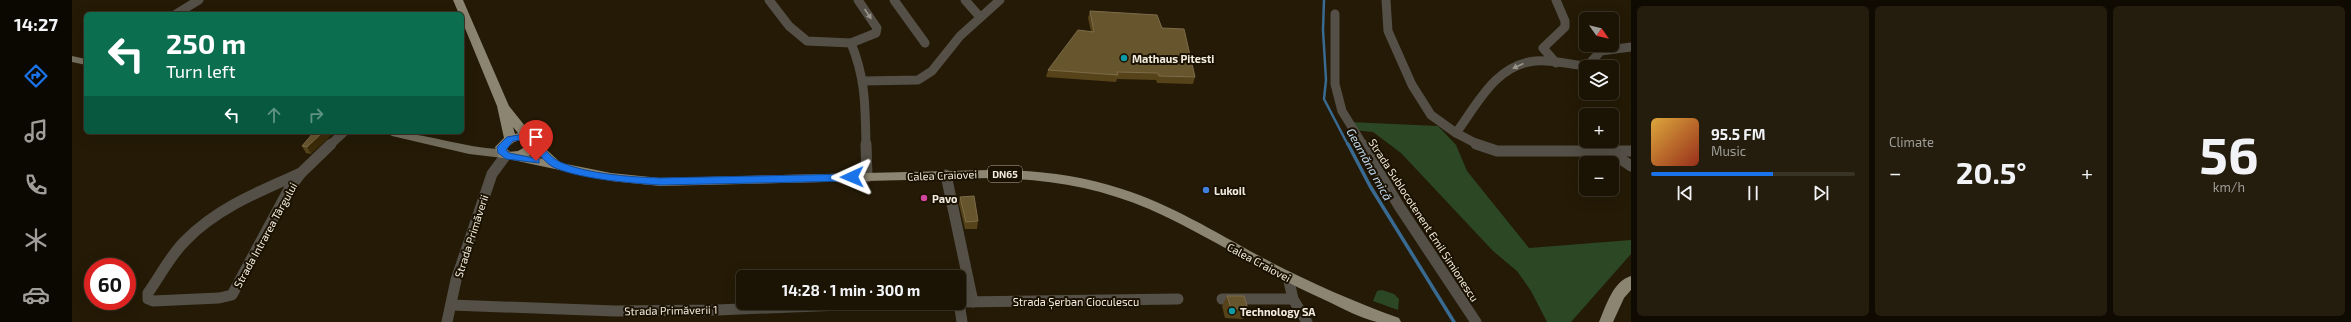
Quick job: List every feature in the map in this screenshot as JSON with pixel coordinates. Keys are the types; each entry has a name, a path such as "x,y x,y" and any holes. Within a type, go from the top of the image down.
{"main road":[{"name":"Calea Craiovei","path":"458,0 463,12"},
{"name":"Calea Craiovei","path":"464,14 503,106 530,141 556,164"},
{"path":"72,59 84,62"},
{"name":"Calea Craiovei","path":"503,106 507,149 556,164 611,177 660,182 1024,174 1074,180 1105,188 1170,214 1288,277 1361,310 1394,322"},
{"path":"401,134 469,150 507,149 525,153 530,141 520,136 507,149"},
{"path":"1606,322 1611,308 1631,281"},
{"path":"1611,308 1617,322"}],"street":[{"path":"179,12 199,0"},
{"path":"769,0 789,26 807,41 851,43 876,33 877,28 858,0"},
{"path":"894,0 925,43"},
{"path":"965,0 980,17"},
{"path":"863,81 918,80 926,77 960,36 1000,0"},
{"path":"1386,0 1388,31 1412,85 1431,115 1456,133 1476,144 1497,151 1631,151"},
{"path":"1556,0 1565,21 1564,27 1548,41 1543,48 1556,63"},
{"name":"Strada Sublocotenent Emil Simionescu","path":"1335,14 1335,84 1342,111 1399,206 1476,322"},
{"path":"851,43 863,81 867,177"},
{"path":"1456,133 1489,87 1500,76 1528,62 1587,66 1601,51 1612,48 1631,47"},
{"name":"Strada Intrarea Târgului","path":"301,173 242,200 196,230 184,242 148,293 148,299 153,301 168,301 219,298 232,295 289,189 301,173 342,134"},
{"name":"Strada Primăverii","path":"447,322 456,280 492,174 507,149"},
{"path":"1609,151 1631,166"},
{"path":"946,175 973,302 966,302"},
{"path":"1288,277 1294,299 1306,322"},
{"name":"Strada Șerban Cioculescu","path":"973,302 1178,299"},
{"path":"1222,299 1294,299"},
{"name":"Strada Primăverii 1","path":"451,305 615,311 736,309"},
{"path":"960,310 962,322"}],"green space":[{"path":"1349,122 1438,126 1456,145 1467,171 1529,248 1631,240 1631,254 1571,322 1547,322 1531,291 1517,271 1493,251 1401,153 1373,132 1353,130"},
{"path":"1382,290 1394,294 1399,299 1398,310 1373,301 1377,291"}],"building":[{"name":"Mathaus Pitesti","path":"1090,11 1157,15 1162,28 1184,29 1195,77 1159,76 1158,73 1117,72 1118,75 1048,70 1078,30 1094,32"},
{"path":"312,134 321,134 307,147 302,146"},
{"path":"974,196 978,221 966,222 960,197"},
{"path":"1227,296 1244,296 1248,309 1231,308"}],"waterway":[{"name":"Geamăna mică","path":"1324,0 1323,30 1326,80 1324,99 1348,145"},
{"name":"Geamăna mică","path":"1348,144 1370,186 1454,322"}],"place":[{"name":"Mathaus Pitesti","path":"1124,58"},
{"name":"Lukoil","path":"1206,190"},
{"name":"Pavo","path":"924,198"},
{"name":"Technology SA","path":"1232,311"}],"route":[{"path":"536,161 506,156 501,150 502,147 504,143 510,139 520,136 531,140 532,143 556,164 571,169 611,177 636,180 660,182 852,177"}]}
